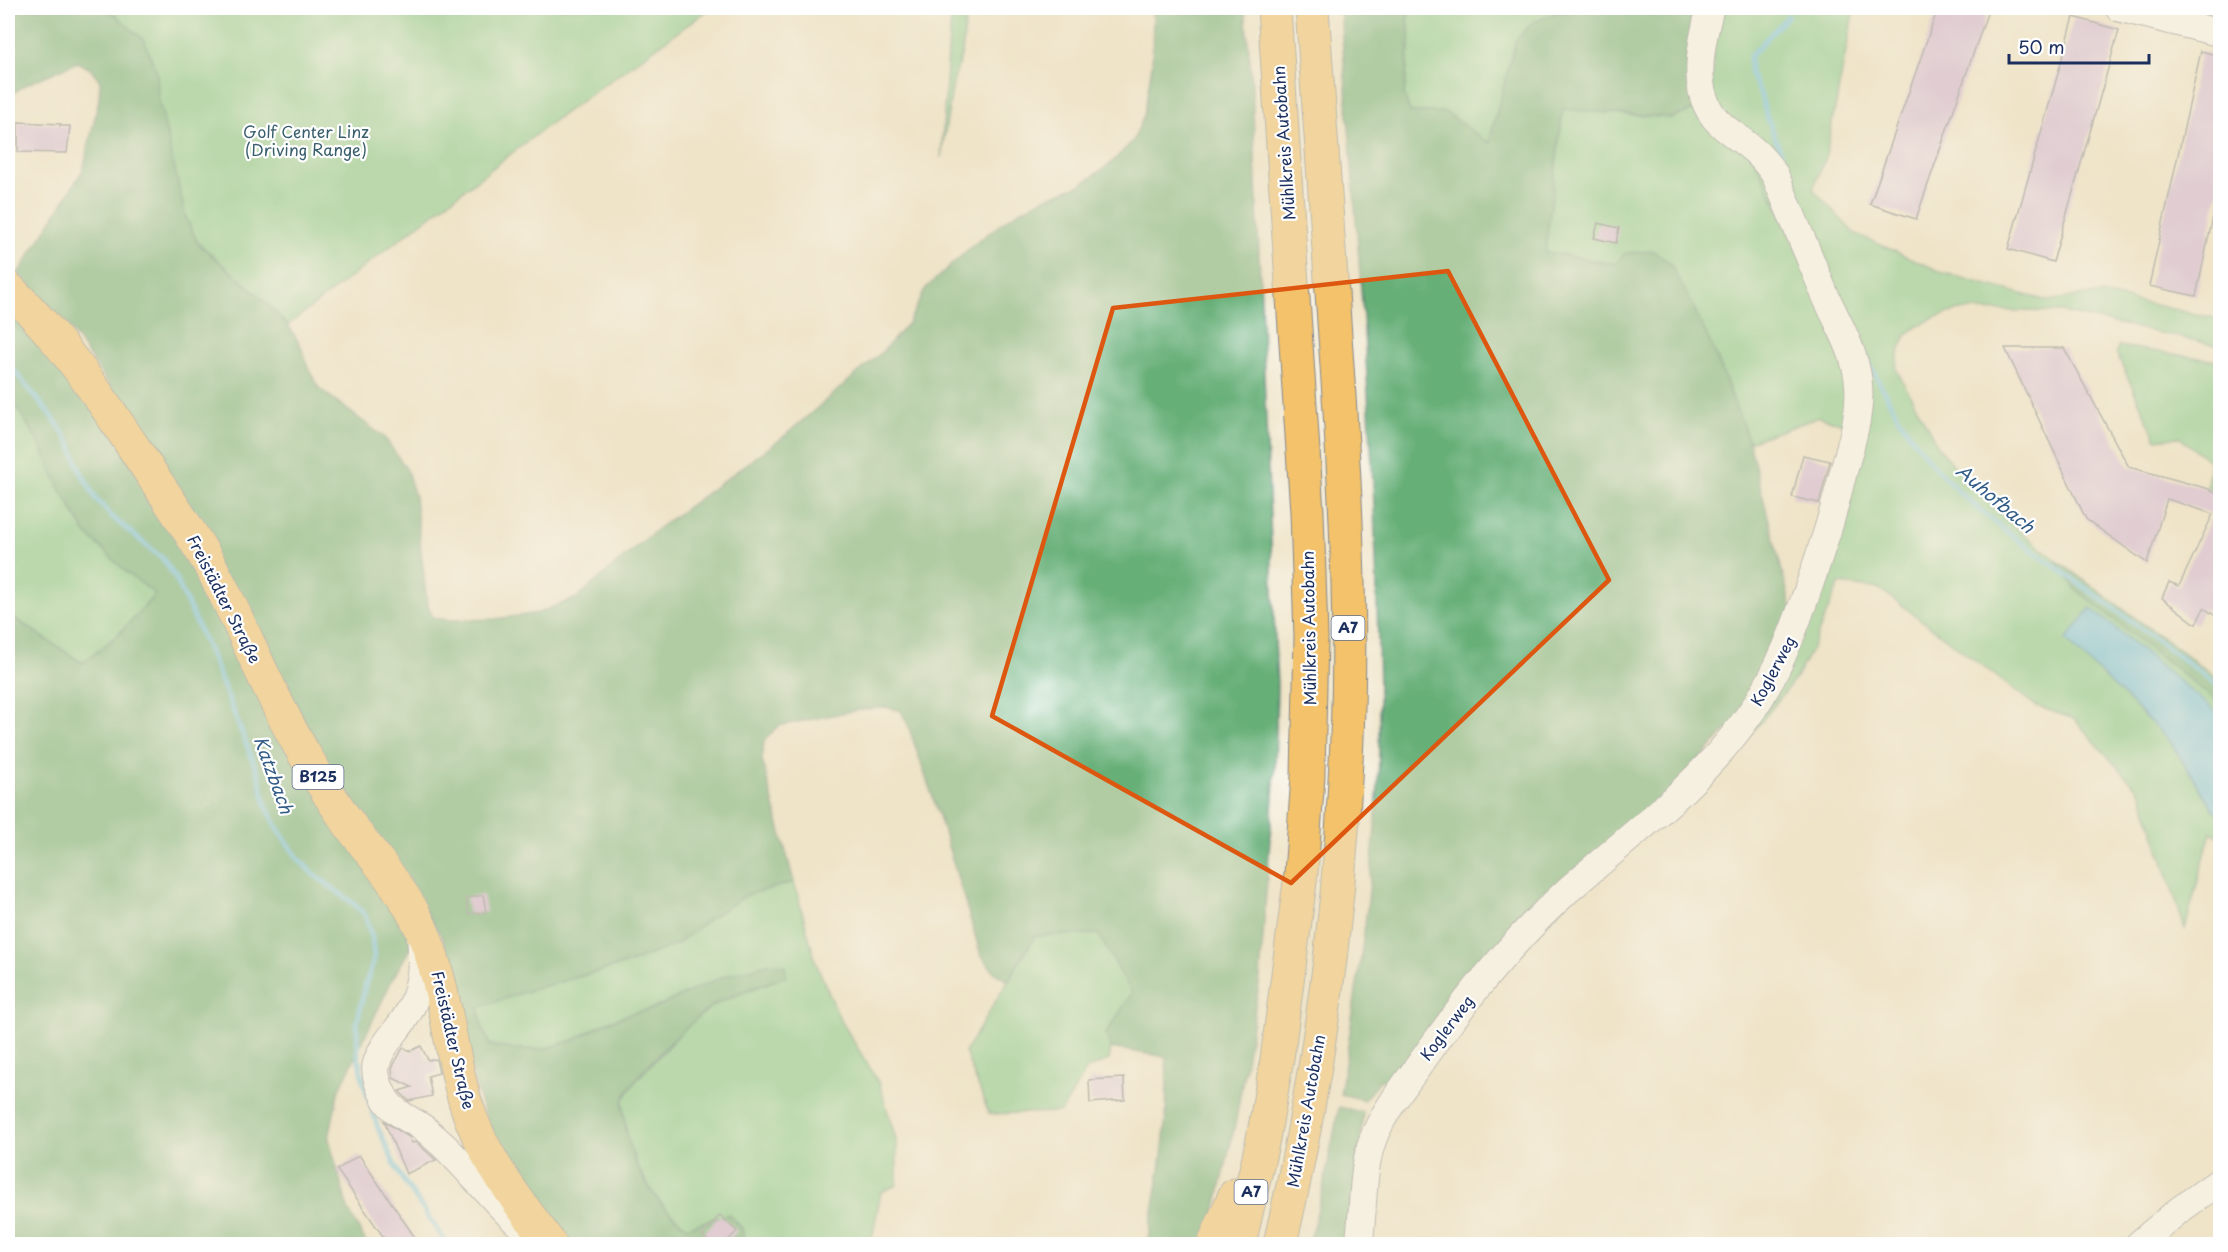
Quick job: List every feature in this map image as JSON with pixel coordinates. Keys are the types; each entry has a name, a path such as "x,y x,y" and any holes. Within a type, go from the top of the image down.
{"main road":[{"name":"Mühlkreis Autobahn","path":"1239,1245 1263,1140 1277,1059 1301,874 1308,776 1311,637 1307,512 1274,8"},
{"name":"Mühlkreis Autobahn","path":"1280,1245 1314,1074 1331,960 1341,854 1348,735 1349,635 1346,509 1312,8"},
{"name":"Freistädter Straße","path":"8,288 45,325 68,353 181,518 210,567 301,749 328,794 401,894 419,924 433,956 465,1100 477,1132 514,1196 550,1245"},
{"path":"1214,1245 1231,1204 1263,1140"}],"street":[{"name":"Koglerweg","path":"1359,1245 1368,1159 1372,1141 1388,1111 1470,996 1534,923 1564,894 1672,801 1704,770 1745,721 1770,682 1796,626 1832,517 1856,424 1859,388 1857,374 1844,337 1774,175 1767,163 1749,144 1715,118 1704,98 1699,70 1700,52 1710,8"},
{"path":"2119,8 2220,33"},
{"name":"Freistädter Straße","path":"419,924 420,976 415,999 407,1016 379,1056 376,1068 378,1082 387,1101 403,1117 424,1129 442,1145 467,1168 516,1224 543,1245"},
{"path":"2139,1245 2178,1211 2220,1181"}],"highlighted area":[{"path":"1448,271 1609,580 1291,883 992,716 1113,308"}],"green space":[{"path":"8,8 107,8 144,40 157,73 158,96 186,218 198,243 259,296 288,325 301,346 308,368 319,388 385,438 407,470 415,497 427,602 433,618 453,620 495,619 538,613 576,598 656,530 782,438 882,352 908,323 926,288 973,245 1013,215 1042,199 1080,185 1110,164 1133,141 1144,115 1152,64 1153,8 1245,8 1252,84 1277,686 1275,768 1260,979 1236,1120 1208,1244 1147,1244 1165,1128 1166,1057 1111,1048 1106,1034 1132,993 1098,934 1035,936 1008,981 995,973 981,955 939,816 908,725 901,711 886,707 778,726 764,741 762,760 794,882 747,895 710,918 677,944 629,963 479,1007 482,1027 490,1045 511,1049 544,1049 574,1040 605,1023 632,1013 652,1009 727,975 768,964 785,965 786,976 726,999 708,1009 650,1064 628,1091 623,1101 631,1152 644,1180 663,1206 687,1227 729,1214 742,1228 744,1244 568,1244 513,1169 491,1128 475,1084 452,973 442,937 329,766 140,430 65,321 18,274 83,170 99,99 100,81 92,70 78,62 25,85 8,97"},
{"name":"Golf Center Linz (Driving Range)","path":"107,8 711,8 555,120 288,325 259,296 198,243 186,218 158,96 157,73 123,23"},
{"path":"953,8 967,8 962,52 953,83 941,158 949,37"},
{"path":"1340,8 1407,8 1410,39 1404,94 1410,112 1445,112 1489,143 1516,40 1532,23 1556,13 1582,8 1704,8 1700,108 1671,118 1563,109 1545,252 1615,264 1625,253 1653,251 1670,263 1716,355 1749,442 1794,618 1750,705 1399,1083 1380,1080 1364,1100 1340,1094 1363,939 1378,784 1377,593 1367,373"},
{"path":"1407,8 1582,8 1556,13 1516,40 1489,143 1445,112 1410,112 1404,94 1410,39"},
{"path":"1715,8 1809,8 1836,13 1854,10 1825,160 1813,189 1854,233 1944,273 2048,301 2102,294 2220,319 2220,346 2062,312 1960,310 1936,317 1906,335 1900,349 1896,369 1939,448 1957,470 1985,495 2008,521 2055,559 2076,589 2220,704 2220,837 2211,832 2185,929 2141,793 2074,719 2036,706 1880,589 1839,584 1811,650 1796,678 1732,758 1757,713 1861,434 1820,271 1711,99"},
{"path":"1700,108 1753,156 1847,357 1851,426 1819,417 1749,442 1716,355 1615,264 1545,252 1563,109 1671,118"},
{"path":"8,306 109,427 401,912 411,947 393,978 338,1093 329,1139 348,1209 367,1244 8,1244 8,614 82,663 121,631 155,594 126,572 85,532 60,488 38,441 8,393"},
{"path":"2119,346 2220,361 2220,480 2216,489 2211,490 2207,486 2210,462 2179,437 2156,439 2116,352"},
{"path":"8,393 38,441 60,488 85,532 126,572 155,594 121,631 82,663 8,614"},
{"path":"2055,559 2220,680 2220,704 2076,589"},
{"path":"794,882 816,963 840,1019 880,1085 897,1143 897,1185 881,1192 871,1244 744,1244 742,1228 687,1227 669,1213 654,1195 627,1141 623,1101 635,1082 687,1026 717,1003 786,976 727,975 652,1009 632,1013 605,1023 574,1040 544,1049 511,1049 490,1045 482,1027 479,1007 629,963 677,944 710,918 747,895"},
{"path":"1098,933 1133,993 1106,1034 1111,1048 1109,1060 1087,1069 1061,1112 989,1114 965,1052 1035,936"},
{"path":"1339,1107 1363,1112 1353,1244 1309,1244 1323,1188"}],"water":[{"path":"2091,608 2220,715 2220,813 2214,810 2169,740 2066,640"}],"building":[{"path":"1938,8 1989,8 1916,219 1870,204"},
{"path":"2074,17 2119,30 2053,262 2008,249"},
{"path":"2201,51 2220,56 2220,184 2196,296 2149,286"},
{"path":"18,122 70,126 67,153 18,152"},
{"path":"1598,223 1619,228 1616,243 1594,238"},
{"path":"2005,348 2064,348 2129,467 2220,494 2220,619 2204,608 2196,624 2162,598 2169,582 2179,586 2213,514 2167,499 2147,563 2086,519"},
{"path":"1803,455 1830,461 1819,503 1792,497"},
{"path":"483,895 486,912 469,914 466,898"},
{"path":"421,1046 428,1060 436,1059 439,1073 428,1076 432,1096 409,1101 399,1091 412,1087 393,1078 392,1068 403,1048 411,1051"},
{"path":"1124,1078 1125,1100 1090,1103 1089,1080"},
{"path":"384,1121 409,1137 412,1143 416,1142 436,1160 406,1174"},
{"path":"359,1155 420,1245 389,1245 337,1170"},
{"path":"720,1215 737,1231 724,1245 712,1245 702,1235"}],"waterway":[{"name":"Auhofbach","path":"1788,16 1750,56 1750,73 1760,93 1767,117 1802,205"},
{"name":"Auhofbach","path":"1864,352 1887,398 1905,427 1936,468 1969,501 2005,530 2220,687"},
{"name":"Katzbach","path":"8,363 56,422 71,445 80,470 96,499 112,517 163,559 175,577 211,655 259,776 266,806 281,834 312,873 353,903 365,915 372,938 374,959 365,986 357,1024 358,1056 364,1085 378,1128 399,1174 447,1244"}]}
